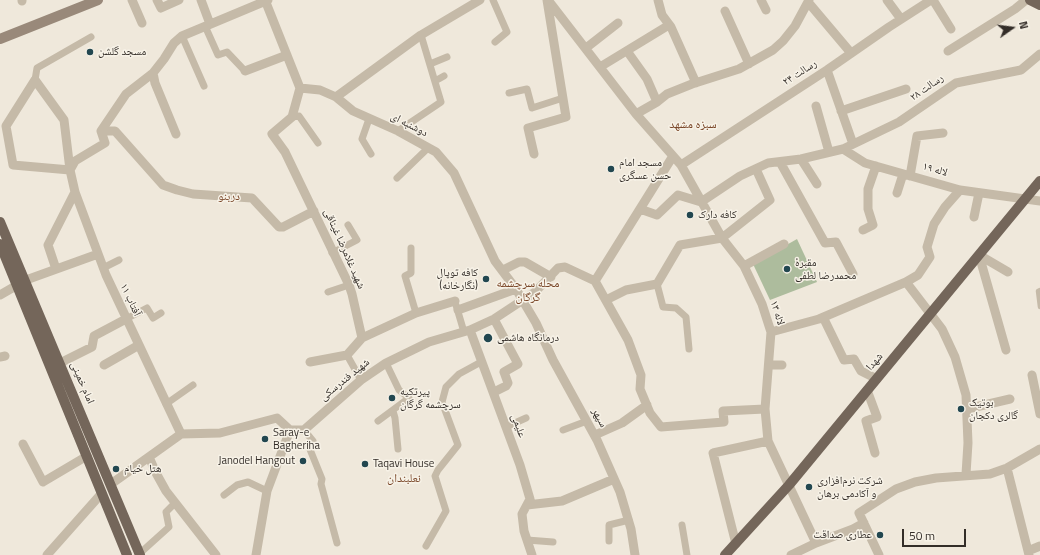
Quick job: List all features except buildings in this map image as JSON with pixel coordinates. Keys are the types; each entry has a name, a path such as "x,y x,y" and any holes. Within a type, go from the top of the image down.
{"main road":[{"path":"0,40 98,0"},
{"path":"1030,0 1040,5"},
{"name":"شهدا","path":"726,555 790,484 1040,181"},
{"name":"امام خمینی","path":"0,222 21,282 87,456 127,555"},
{"name":"امام خمینی","path":"0,244 21,282 60,363 140,554"},
{"path":"101,491 111,484"}],"street":[{"path":"132,0 142,23"},
{"path":"157,0 161,8 179,0"},
{"path":"201,0 207,25 218,55 227,52 245,71 287,55"},
{"path":"101,131 126,94 153,73 174,43 182,36 266,0 300,88 292,117 299,116 318,143"},
{"path":"336,97 421,35 480,0"},
{"path":"493,0 507,32 496,42"},
{"path":"534,154 528,128 566,117 548,0"},
{"name":"لاله ۱۳","path":"548,0 636,114 682,165 722,238 744,266 762,304 771,332 765,409 768,441 790,484 816,543"},
{"path":"658,0 662,15 669,25 696,83"},
{"path":"761,0 766,10"},
{"path":"887,0 901,19"},
{"path":"932,0 951,29"},
{"name":"۲۴ رسالت","path":"682,165 827,70 901,19 932,0"},
{"path":"948,51 1015,9 1026,0"},
{"path":"636,114 657,102 667,94 739,69 773,50 796,26 808,1 851,53"},
{"path":"725,11 749,64"},
{"path":"586,48 618,23"},
{"path":"600,67 669,25"},
{"path":"398,132 441,102 421,35"},
{"path":"91,36 37,68 35,80 6,126 13,166 70,170 75,161 105,143 101,131"},
{"path":"182,36 204,86"},
{"path":"627,51 647,79 657,102"},
{"name":"۲۸ رسالت","path":"756,169 768,163 801,159 843,149 899,122 956,83 1021,70 1040,54"},
{"path":"430,64 447,57"},
{"path":"827,70 853,144"},
{"path":"153,73 155,83 176,134"},
{"path":"435,81 444,76"},
{"name":"آفتاب ۱۱","path":"35,80 64,120 70,170 75,192 103,268 181,434"},
{"name":"دوشنبه ای","path":"300,88 320,90 336,97 353,111 436,152 454,173 495,261 503,270 523,300"},
{"path":"841,110 906,88"},
{"path":"509,93 527,89 532,108 563,98"},
{"path":"816,106 828,152"},
{"name":"شهید غلامرضا غیناقی","path":"292,117 272,134 285,152 314,211 332,253 349,285 362,338"},
{"path":"369,119 362,138 371,154"},
{"path":"101,131 115,131 163,185 193,194 252,198 279,227 314,211"},
{"path":"897,193 906,175 917,136 943,133"},
{"path":"397,178 428,148"},
{"name":"۱۹ لاله","path":"843,149 865,163 960,190 1040,201"},
{"path":"673,156 595,281 628,340 641,375 640,389 650,412 661,427 724,422 723,411 765,409"},
{"path":"801,159 817,184"},
{"path":"780,162 825,243 836,242 853,274"},
{"path":"863,230 873,225 868,209 868,189 876,166"},
{"path":"640,209 657,214 678,195 701,202 740,176 756,169 770,200 722,238 680,245 657,284 663,306 676,308 686,317 689,349"},
{"path":"771,332 821,318 906,282 918,275 930,258 927,247 934,224 945,207 960,190"},
{"path":"56,269 48,245 75,192"},
{"path":"974,217 979,193"},
{"path":"332,253 357,240 348,225"},
{"path":"744,266 784,244"},
{"path":"411,248 411,273 405,276 416,313"},
{"path":"0,295 21,282 98,254"},
{"path":"979,255 1008,272"},
{"path":"979,255 1006,350"},
{"path":"103,268 118,260"},
{"path":"503,270 519,262 525,262 551,277"},
{"name":"شهید فندرسکی","path":"304,430 361,380 386,363 429,342 467,331 494,319 535,292 558,268 565,267 595,281"},
{"path":"906,282 942,329 955,357 966,395 968,443 966,474"},
{"path":"606,300 626,290 657,284"},
{"path":"328,292 349,285"},
{"path":"310,362 347,355 362,338 416,313 516,290"},
{"name":"سپهر","path":"523,300 536,323 553,360 595,435 614,478 620,492 631,529 635,555"},
{"path":"456,305 467,331"},
{"path":"60,363 92,347 94,336 147,308 153,318 161,313"},
{"path":"821,318 844,360 854,359 861,371 877,379"},
{"path":"494,319 518,364 504,372 508,383 506,386 494,392"},
{"name":"علیمی","path":"467,331 494,392 520,465 530,499 522,514 531,555"},
{"path":"104,365 139,345"},
{"path":"347,355 361,380"},
{"path":"426,546 446,511 435,476 458,445 442,402 446,387 459,374 482,362"},
{"path":"378,421 410,398 399,390 386,363"},
{"path":"769,365 782,365"},
{"path":"1032,375 1040,414"},
{"path":"166,404 193,385"},
{"path":"867,390 877,417 866,421 875,453"},
{"path":"967,409 1010,399"},
{"path":"595,435 622,423 647,405"},
{"path":"393,411 398,449"},
{"path":"111,484 181,434 220,433 277,418 290,430 304,430 314,441 309,447 322,479 321,484 337,543"},
{"path":"506,427 526,418"},
{"path":"563,430 587,421"},
{"path":"256,555 267,491 290,430"},
{"path":"736,544 713,454 768,441"},
{"path":"24,444 43,482 87,456"},
{"path":"879,555 859,513 896,489 915,482 966,474 990,474 1007,468 1040,449"},
{"path":"149,457 166,491 216,555"},
{"path":"1007,468 1028,553 1040,546"},
{"path":"527,505 562,501 614,478"},
{"path":"224,495 237,485 248,482 267,491"},
{"path":"47,555 101,491"},
{"path":"140,554 169,527 166,512 175,503"},
{"path":"609,541 609,525 628,520"},
{"path":"791,555 864,523"},
{"path":"682,525 687,555"},
{"path":"526,536 553,542"}],"lane":[{"path":"1040,290 1038,291 1040,306"}],"green space":[{"path":"797,239 817,282 770,300 753,264"}],"place":[{"name":"مسجد گلشن","path":"90,52"},
{"name":"مسجد امام حسن عسگری","path":"611,169"},
{"name":"کافه دارک","path":"690,215"},
{"name":"مقبرهٔ محمدرضا لطفی","path":"787,269"},
{"name":"کافه توپال (نگارخانه)","path":"486,279"},
{"name":"درمانگاه هاشمی","path":"488,338"},
{"name":"پیرتکیه سرچشمه گرگان","path":"392,398"},
{"name":"بوتیک گالری دکجان","path":"961,409"},
{"name":"Saray-e Bagheriha","path":"265,439"},
{"name":"Janodel Hangout","path":"303,461"},
{"name":"Taqavi House","path":"365,464"},
{"name":"هتل خیام","path":"116,469"},
{"name":"شرکت نرم‌افزاری و آکادمی برهان","path":"809,487"},
{"name":"عطاری صداقت","path":"880,535"}],"district":[{"name":"سبزه مشهد","path":"693,125"},
{"name":"دربنو","path":"229,197"},
{"name":"محله سرچشمه گرگان","path":"528,291"},
{"name":"نعلبندان","path":"404,479"}]}
